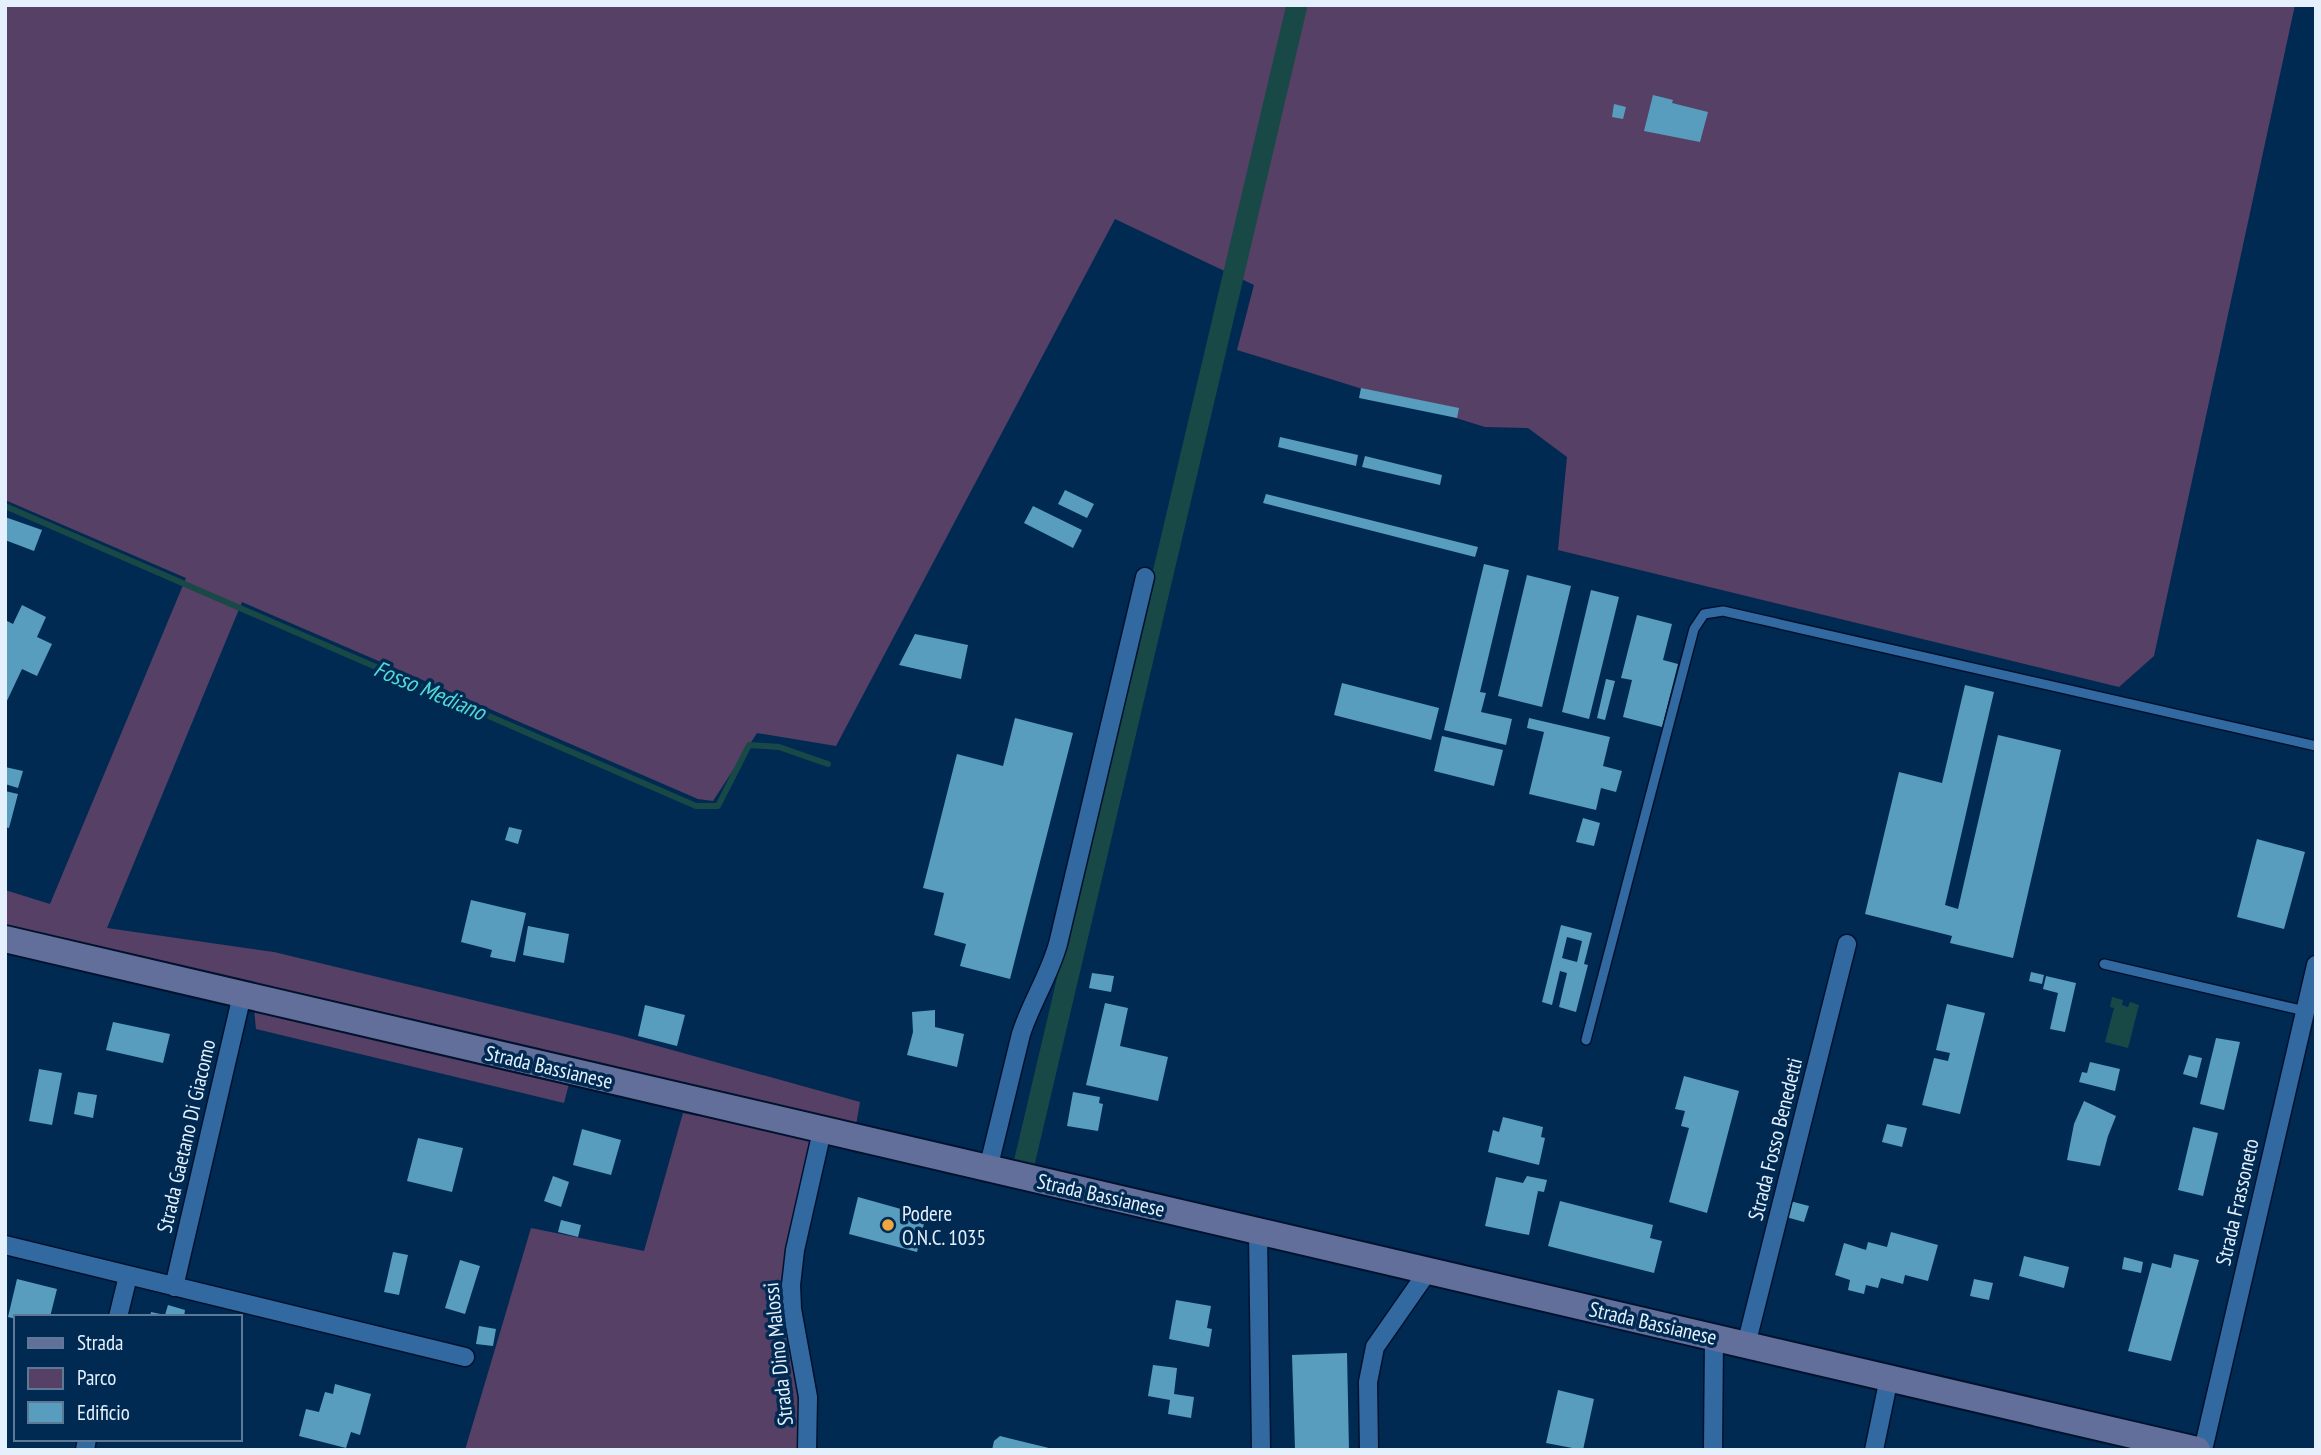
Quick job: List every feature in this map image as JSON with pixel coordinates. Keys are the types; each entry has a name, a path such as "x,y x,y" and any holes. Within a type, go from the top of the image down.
{"street":[{"path":"988,1169 1021,1034 1058,944 1145,577"},
{"name":"Strada Bassianese","path":"5,939 2200,1450"},
{"name":"Strada Fosso Benedetti","path":"1746,1345 1847,944"},
{"name":"Strada Frassoneto","path":"2200,1450 2316,965"},
{"name":"Strada Gaetano Di Giacomo","path":"174,1287 243,995"},
{"name":"Strada Dino Malossi","path":"807,1450 808,1397 792,1309 792,1276 795,1250 822,1131"},
{"path":"1258,1231 1261,1450"},
{"path":"5,1245 465,1357"},
{"path":"1369,1450 1368,1382 1375,1347 1428,1271"},
{"path":"118,1315 128,1276"},
{"path":"1713,1450 1714,1337"},
{"path":"1874,1450 1889,1378"}],"lane":[{"path":"1586,1040 1694,629 1704,614 1723,611 2316,746"},
{"path":"2104,964 2305,1011"}],"green space":[{"path":"5,5 2295,5 2154,656 2119,687 1558,550 1567,457 1528,428 1485,427 1237,350 1254,285 1115,219 836,746 757,733 713,801 698,799 242,602 107,928 274,952 618,1035 860,1102 855,1131 574,1064 564,1103 256,1029 252,988 5,930 5,890 50,904 186,578 5,500"},
{"path":"683,1113 810,1138 781,1291 783,1327 799,1369 802,1450 465,1450 531,1228 644,1251"}],"shaded area":[{"path":"2112,997 2123,1000 2122,1005 2128,1007 2130,1002 2139,1005 2128,1048 2105,1042 2114,1008 2110,1007"}],"building":[{"path":"1653,95 1708,112 1700,142 1644,131"},
{"path":"1614,104 1626,107 1623,119 1612,117"},
{"path":"1361,388 1459,408 1457,418 1359,398"},
{"path":"1280,437 1358,455 1356,466 1278,447"},
{"path":"1365,456 1442,475 1440,485 1362,467"},
{"path":"1065,490 1094,504 1087,518 1058,504"},
{"path":"1266,494 1478,547 1475,557 1263,503"},
{"path":"1033,506 1082,530 1073,548 1024,523"},
{"path":"5,517 42,530 34,551 5,540"},
{"path":"1484,564 1509,570 1480,692 1486,693 1481,712 1512,719 1506,745 1444,730"},
{"path":"1527,575 1571,586 1542,707 1498,696"},
{"path":"1591,590 1619,597 1589,719 1562,712"},
{"path":"22,605 46,617 37,637 52,644 37,676 22,669 5,705 5,620 13,624"},
{"path":"1637,615 1672,624 1663,660 1678,664 1662,727 1623,717 1632,680 1621,678"},
{"path":"915,634 968,645 961,679 899,665"},
{"path":"1606,679 1615,681 1605,720 1597,718"},
{"path":"1342,683 1439,708 1431,740 1334,715"},
{"path":"1965,685 1994,692 1945,905 1958,909 1998,735 2061,750 2013,958 1950,943 1952,936 1865,914 1899,772 1942,783"},
{"path":"1015,718 1073,733 1010,979 960,966 966,944 934,935 944,893 923,888 957,754 1003,766"},
{"path":"1529,718 1610,737 1603,766 1622,771 1616,792 1601,788 1596,810 1529,794 1544,732 1527,728"},
{"path":"1442,736 1503,750 1494,786 1434,771"},
{"path":"5,767 23,771 18,788 5,784"},
{"path":"5,791 18,794 9,828 5,827"},
{"path":"1583,818 1600,823 1594,846 1576,842"},
{"path":"509,827 522,830 518,844 505,840"},
{"path":"2257,839 2305,852 2284,929 2237,917"},
{"path":"471,900 526,913 515,962 490,957 492,950 461,942"},
{"path":"1561,925 1592,933 1584,964 1588,965 1576,1012 1559,1007 1567,973 1560,971 1552,1005 1542,1002","holes":["1567,937 1582,941 1577,962 1562,958"]},
{"path":"528,926 569,934 564,963 523,955"},
{"path":"2031,972 2044,975 2042,984 2029,981"},
{"path":"1092,973 1114,976 1111,992 1089,988"},
{"path":"2046,976 2076,983 2065,1032 2050,1029 2058,993 2043,989"},
{"path":"1105,1003 1128,1008 1120,1046 1168,1057 1158,1101 1086,1085"},
{"path":"1947,1004 1985,1013 1960,1114 1922,1105 1934,1058 1948,1061 1950,1053 1936,1050"},
{"path":"645,1005 685,1015 677,1046 638,1036"},
{"path":"935,1010 935,1027 964,1034 957,1067 907,1055 913,1032 912,1012"},
{"path":"113,1022 170,1034 163,1063 106,1050"},
{"path":"2216,1038 2240,1042 2224,1110 2200,1104"},
{"path":"2189,1055 2202,1058 2197,1078 2183,1074"},
{"path":"2090,1062 2120,1069 2115,1091 2079,1082 2082,1072 2087,1073"},
{"path":"39,1069 62,1073 52,1125 29,1121"},
{"path":"1684,1076 1739,1091 1707,1213 1669,1202 1689,1128 1681,1126 1685,1111 1675,1109"},
{"path":"78,1092 97,1095 93,1118 74,1114"},
{"path":"1073,1092 1100,1097 1099,1103 1103,1104 1098,1131 1067,1126"},
{"path":"2084,1101 2116,1116 2100,1166 2067,1160 2074,1124"},
{"path":"1503,1117 1543,1127 1541,1137 1545,1138 1539,1165 1488,1152 1493,1130 1499,1132"},
{"path":"1887,1124 1907,1128 1902,1147 1882,1142"},
{"path":"2193,1127 2218,1133 2203,1196 2178,1190"},
{"path":"582,1129 621,1140 611,1175 573,1165"},
{"path":"418,1138 463,1148 452,1192 407,1181"},
{"path":"553,1176 569,1182 561,1207 544,1201"},
{"path":"1527,1176 1547,1180 1544,1192 1538,1191 1529,1235 1485,1226 1496,1177 1523,1183"},
{"name":"Podere O.N.C. 1035","path":"858,1197 926,1216 917,1252 849,1234"},
{"path":"1560,1201 1653,1225 1650,1238 1662,1241 1654,1273 1548,1246"},
{"path":"1790,1201 1809,1206 1804,1222 1786,1217"},
{"path":"561,1220 581,1225 578,1237 558,1232"},
{"path":"1891,1232 1938,1245 1928,1281 1905,1275 1903,1284 1881,1278 1878,1288 1866,1285 1864,1294 1848,1290 1850,1280 1835,1275 1844,1243 1866,1250 1868,1242 1887,1247"},
{"path":"393,1252 408,1255 399,1295 384,1292"},
{"path":"2174,1254 2199,1260 2171,1361 2128,1351 2152,1263 2171,1268"},
{"path":"2024,1256 2069,1267 2064,1288 2019,1276"},
{"path":"2124,1257 2143,1262 2141,1273 2122,1269"},
{"path":"460,1260 480,1266 465,1314 445,1308"},
{"path":"17,1279 57,1289 50,1315 8,1317"},
{"path":"1974,1279 1993,1283 1989,1300 1970,1296"},
{"path":"1176,1300 1211,1306 1207,1328 1212,1329 1209,1347 1169,1339"},
{"path":"168,1305 185,1310 184,1315 165,1315"},
{"path":"479,1326 496,1329 493,1346 476,1344"},
{"path":"1347,1353 1349,1450 1295,1450 1292,1355"},
{"path":"1153,1365 1177,1368 1174,1394 1194,1397 1191,1418 1168,1414 1170,1400 1148,1396"},
{"path":"335,1384 371,1394 360,1435 351,1432 346,1448 299,1436 306,1409 319,1412 325,1392 333,1394"},
{"path":"1558,1390 1594,1399 1583,1450 1546,1443"},
{"path":"1000,1436 1053,1450 992,1450 994,1441"}],"waterway":[{"path":"1023,1168 1297,5"},
{"name":"Fosso Mediano","path":"5,506 696,806 718,806 749,745 779,747 828,764"}],"place":[{"name":"Podere O.N.C. 1035","path":"888,1225"}]}
